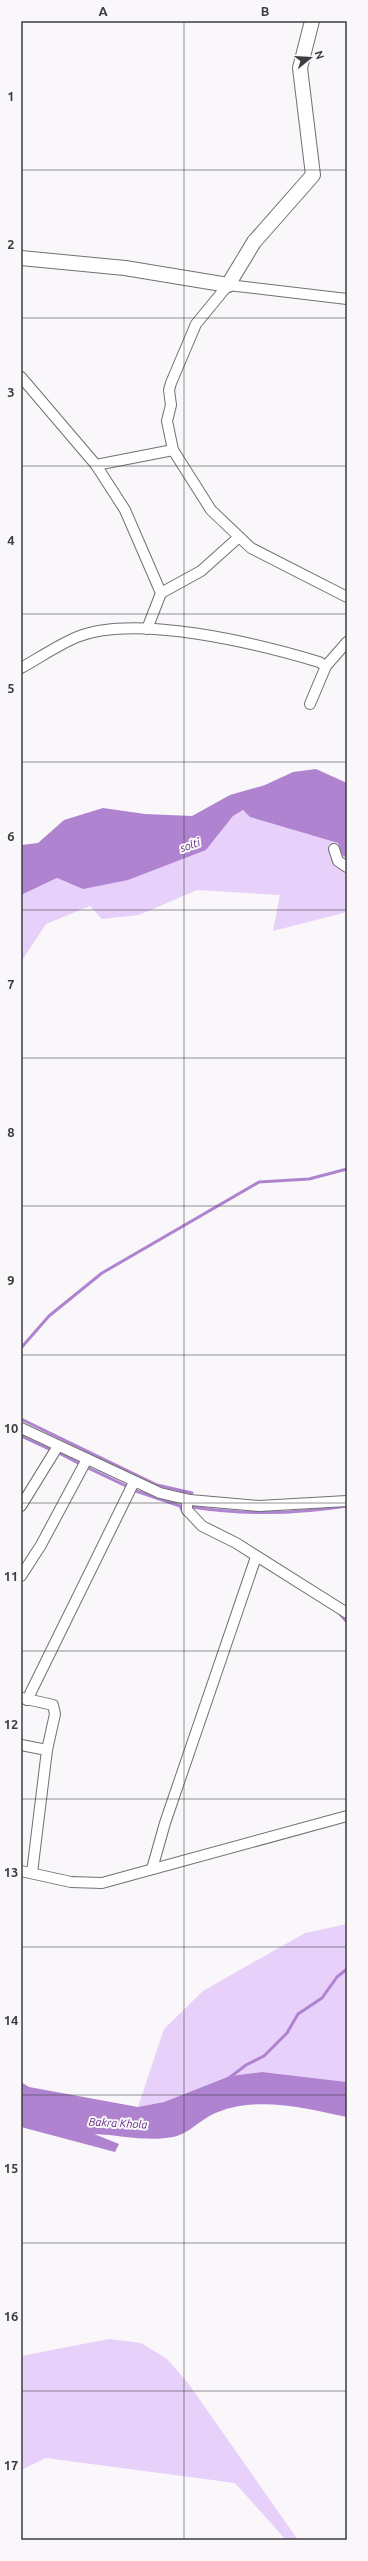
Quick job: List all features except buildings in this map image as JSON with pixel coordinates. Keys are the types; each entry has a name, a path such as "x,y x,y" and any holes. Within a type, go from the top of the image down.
{"street":[{"path":"312,21 300,68 313,175 254,242 228,285 194,328 171,383 169,390 171,404 166,421 173,450 211,510 239,538 251,548 347,597"},
{"path":"21,258 125,268 228,285 347,299"},
{"path":"21,377 96,465 125,510 161,593"},
{"path":"96,465 173,450"},
{"path":"147,629 161,593 201,572 239,538"},
{"path":"21,668 78,637 119,630 147,629 242,641 319,662 326,666"},
{"path":"310,704 326,666 347,642"},
{"path":"334,849 338,861 347,867"},
{"path":"21,1428 134,1482 160,1493 187,1500 259,1506 347,1501"},
{"path":"21,1506 58,1446"},
{"path":"21,1576 41,1545 87,1460"},
{"path":"32,1873 47,1750 55,1709 53,1705 24,1699 134,1482"},
{"path":"187,1500 187,1510 202,1526 236,1543 347,1613"},
{"path":"152,1869 167,1816 256,1557"},
{"path":"21,1745 47,1750"},
{"path":"21,1871 86,1884 102,1883 347,1816"}],"shaded area":[{"path":"243,810 250,817 338,843 342,855 347,858 347,912 273,931 280,895 197,890 139,915 102,919 90,906 46,924 21,962 21,895 57,878 83,889 206,850 233,816"},
{"path":"347,1924 347,2082 262,2072 230,2076 164,2102 138,2107 164,2029 203,1991 305,1933"},
{"path":"109,2339 141,2343 167,2359 188,2383 298,2540 286,2540 235,2483 46,2458 21,2470 21,2356"}],"water":[{"name":"solti","path":"316,769 347,783 347,858 342,855 338,843 250,817 243,810 233,816 206,850 128,880 83,889 57,878 21,895 21,845 38,843 64,820 103,808 145,814 192,816 230,795 265,785 293,772"},
{"name":"Bakra Khola","path":"262,2072 347,2082 347,2117 299,2107 266,2104 249,2105 233,2107 218,2112 206,2118 191,2129 173,2137 143,2139 94,2134 119,2144 115,2152 21,2127 21,2082 29,2087 138,2107 164,2102 230,2076"}],"waterway":[{"path":"21,1348 49,1316 102,1273 259,1182 309,1179 347,1169"},
{"path":"21,1419 157,1485 192,1493"},
{"path":"21,1436 51,1450"},
{"path":"57,1452 82,1465"},
{"path":"86,1467 126,1486"},
{"path":"133,1490 180,1506 184,1514"},
{"path":"192,1507 211,1510 289,1512 347,1506"},
{"path":"339,1613 347,1622"},
{"path":"229,2078 246,2065 264,2056 287,2033 298,2014 322,1998 337,1977 347,1969"}]}
